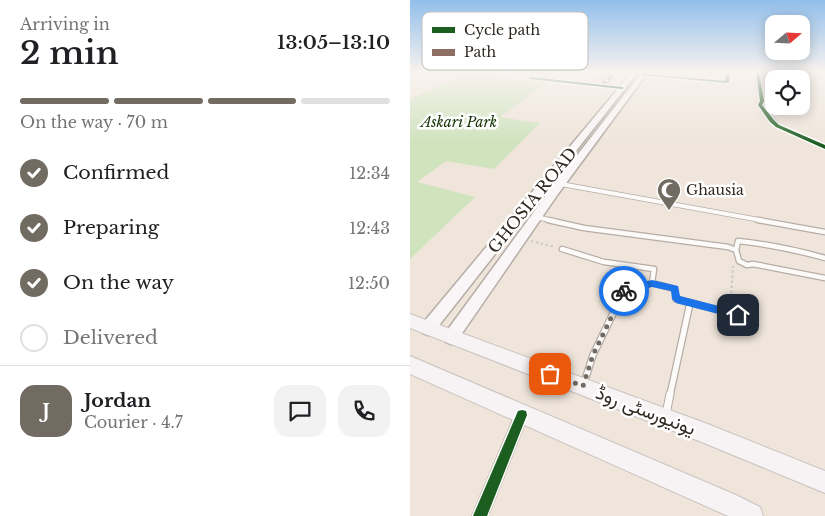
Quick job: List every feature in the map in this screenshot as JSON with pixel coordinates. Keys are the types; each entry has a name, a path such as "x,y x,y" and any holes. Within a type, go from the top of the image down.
{"main road":[{"name":"GHOSIA ROAD","path":"428,328 620,96"},
{"path":"451,337 522,239 621,96"},
{"name":"یونیورسٹی روڈ","path":"410,321 583,386 825,482"},
{"path":"410,366 728,509 751,516"}],"street":[{"path":"761,96 760,105 780,128 812,139 825,148"},
{"path":"480,516 522,415"}],"lane":[{"path":"560,183 825,232"},
{"path":"536,218 584,228 736,250"},
{"path":"825,258 800,251 750,242 738,241 736,250 738,261 747,266 753,264 825,278"},
{"path":"562,249 604,262 654,269 652,284"},
{"path":"583,386 593,355 623,292 637,286 652,284 675,289 676,299 738,315"},
{"path":"665,418 690,303"}],"path":[{"path":"522,239 562,249"},
{"path":"731,313 733,275 731,267 738,261"}],"green space":[{"name":"Askari Park","path":"416,96 528,96 500,117 540,123 494,169 446,161 417,182 475,197 410,259 410,99"}],"cycle path":[{"path":"761,96 760,105 778,126 825,147"},
{"path":"480,516 522,415"}],"way so far":[{"path":"550,374 583,386 593,355 624,291"}],"place":[{"name":"Ghausia","path":"669,211"}],"route":[{"path":"624,291 637,286 652,284 675,289 676,299 738,315"}]}
